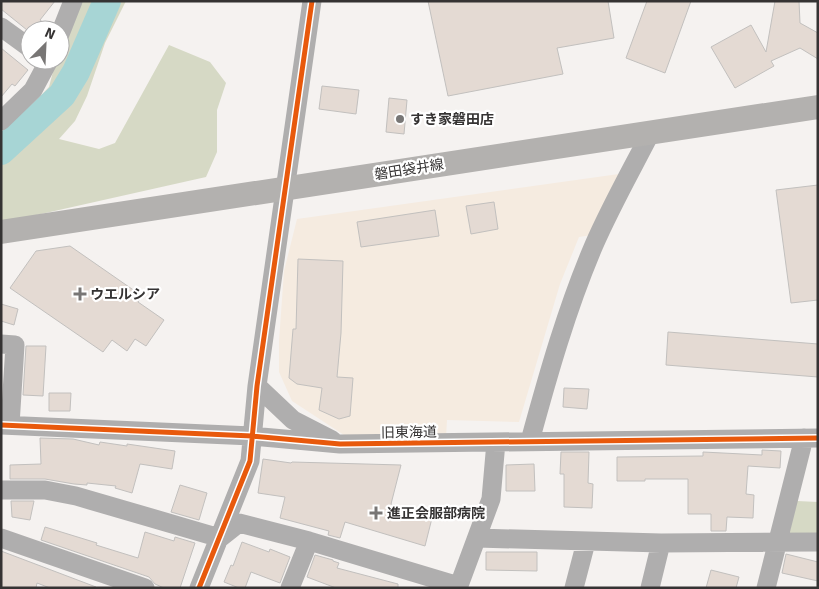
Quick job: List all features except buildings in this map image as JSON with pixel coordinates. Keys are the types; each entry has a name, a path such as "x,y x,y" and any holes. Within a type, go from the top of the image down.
{"main road":[{"name":"磐田袋井線","path":"1,232 818,107"}],"street":[{"path":"66,20 73,1"},
{"path":"199,588 250,461 257,386 312,1"},
{"path":"1,28 20,41"},
{"path":"1,121 33,90 43,70"},
{"path":"530,441 543,391 571,305 594,244 651,132"},
{"path":"1,344 15,345 6,425"},
{"path":"257,386 293,420 340,444"},
{"name":"旧東海道","path":"6,425 252,436 340,444 811,438"},
{"path":"766,588 777,542 811,438"},
{"path":"220,538 240,523 309,541 459,587 491,499 496,442"},
{"path":"1,490 45,490 76,496 220,538"},
{"path":"1,538 145,588"},
{"path":"477,538 661,543 818,542"},
{"path":"294,586 309,541"},
{"path":"574,588 586,542"},
{"path":"650,588 661,543"}],"shaded area":[{"path":"626,173 592,235 579,237 560,284 519,422 447,420 446,438 344,435 292,401 279,372 279,341 284,271 297,219"}],"green space":[{"path":"74,1 126,1 105,43 87,96 75,121 59,139 99,149 115,143 169,45 210,62 226,83 217,110 217,152 206,177 1,223 1,137 49,87 53,70 70,70 70,20 68,20"},
{"path":"797,501 818,502 818,535 789,534"}],"waterway":[{"path":"1,151 62,95 76,72 107,1"}],"cycle path":[{"path":"199,588 250,461 257,386 312,1"},
{"path":"1,425 252,436 340,444 818,438"}],"place":[{"name":"すき家磐田店","path":"400,119"},
{"name":"ウエルシア","path":"80,294"},
{"name":"進正会服部病院","path":"376,513"}]}
